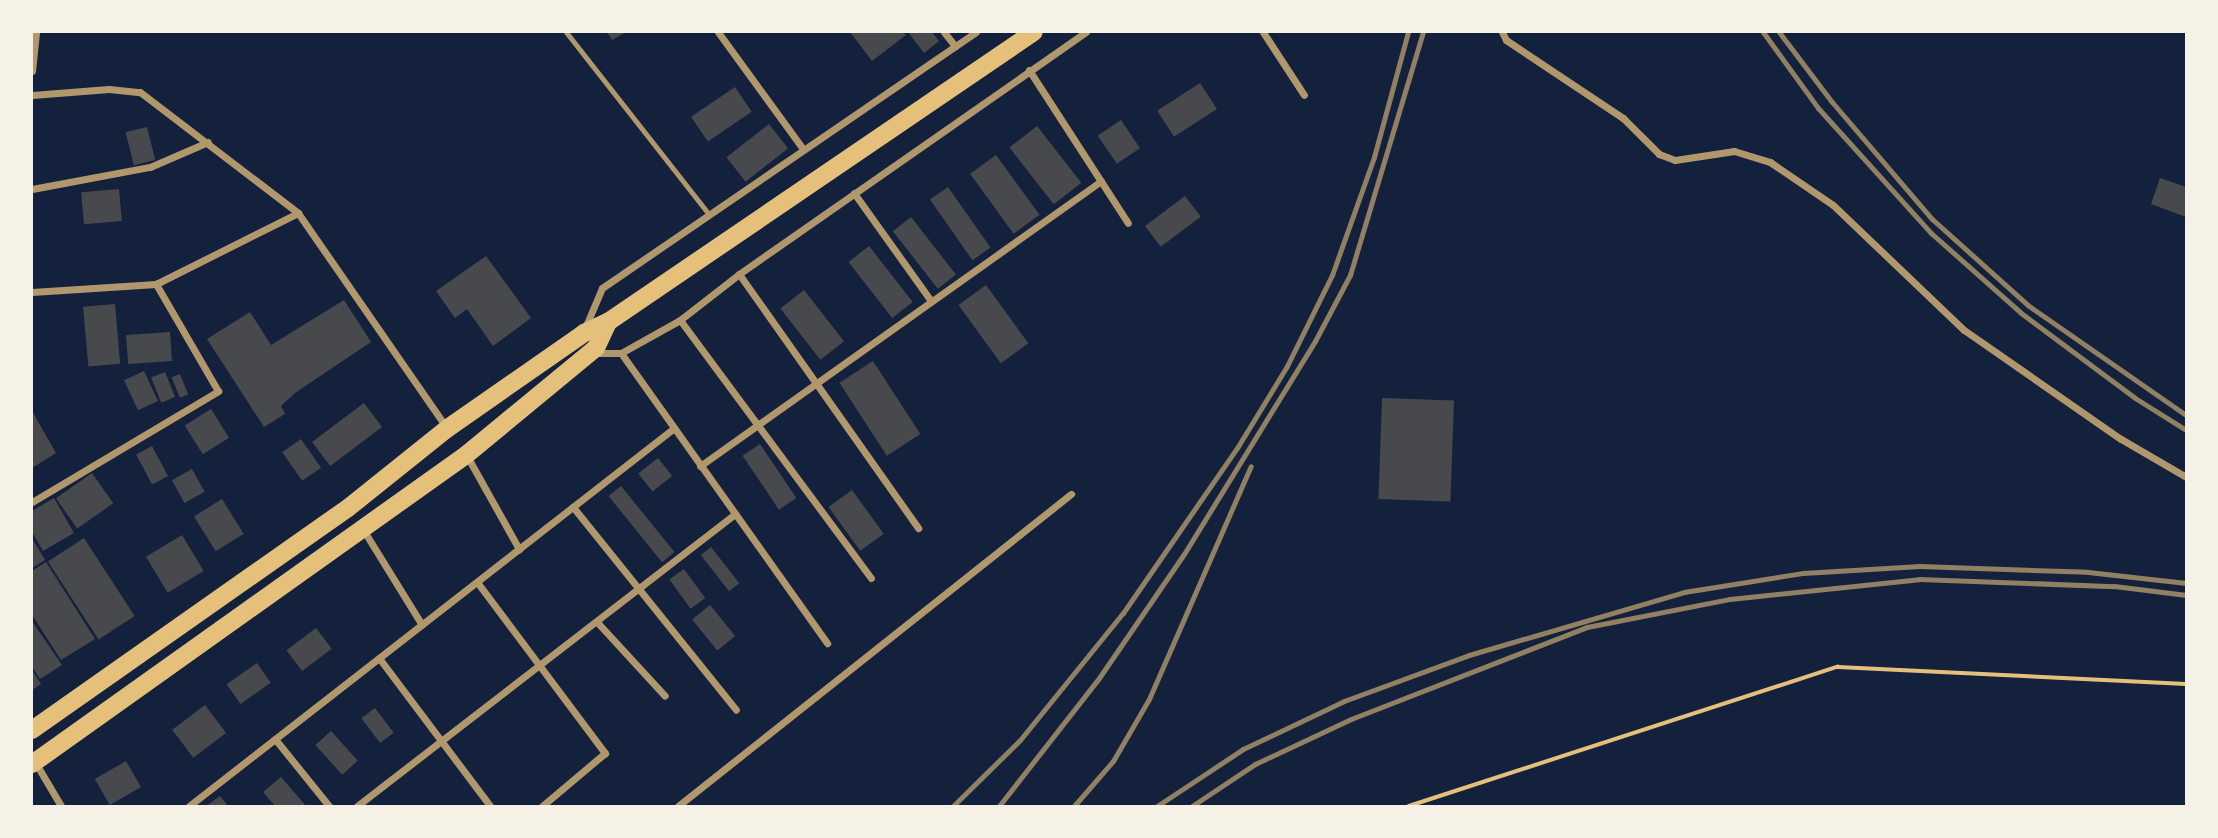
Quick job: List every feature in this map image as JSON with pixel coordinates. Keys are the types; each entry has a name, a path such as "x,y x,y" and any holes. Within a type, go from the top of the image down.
{"main road":[{"path":"32,730 348,508 447,428 584,332 611,320 1034,32"},
{"path":"33,763 364,531 466,455 590,353 611,320"}],"street":[{"path":"32,71 36,32"},
{"path":"718,32 803,149"},
{"path":"944,32 955,46"},
{"path":"584,332 602,288 976,32"},
{"path":"590,353 621,353 680,320 739,274 1086,32"},
{"path":"1263,32 1304,95"},
{"path":"1502,32 1506,40 1623,118 1659,154 1675,160 1734,152 1770,162 1833,205 1964,330 2121,439 2186,477"},
{"path":"1029,70 1128,223"},
{"path":"32,95 128,88 164,107 298,213 447,428"},
{"path":"32,189 150,167 208,142"},
{"path":"700,466 1101,181"},
{"path":"854,193 931,301"},
{"path":"32,292 156,284 298,213"},
{"path":"739,274 918,528"},
{"path":"32,502 218,391 156,284"},
{"path":"680,320 871,578"},
{"path":"621,353 827,643"},
{"path":"189,807 674,428"},
{"path":"466,455 519,549"},
{"path":"678,807 1071,494"},
{"path":"573,506 736,710"},
{"path":"357,807 735,514"},
{"path":"364,531 422,625"},
{"path":"477,582 605,752 542,807"},
{"path":"597,622 665,696"},
{"path":"379,658 490,807"},
{"path":"275,739 329,807"},
{"path":"33,763 61,807"}],"lane":[{"path":"566,32 708,213"}],"path":[{"path":"1409,807 1838,667 2186,684"}],"building":[{"path":"607,32 626,32 612,40"},
{"path":"850,32 903,32 906,35 872,61"},
{"path":"908,32 932,32 939,41 924,53"},
{"path":"1200,83 1217,109 1174,137 1157,111"},
{"path":"735,87 752,112 708,142 691,117"},
{"path":"1121,120 1140,148 1117,164 1098,136"},
{"path":"769,124 788,148 746,182 726,157"},
{"path":"1037,126 1081,183 1054,204 1009,148"},
{"path":"147,127 155,160 134,165 126,132"},
{"path":"996,155 1039,215 1014,234 970,174"},
{"path":"2160,178 2186,187 2186,217 2151,204"},
{"path":"948,187 990,248 972,260 930,200"},
{"path":"119,189 122,221 84,224 81,192"},
{"path":"1185,196 1201,217 1161,247 1145,226"},
{"path":"911,217 956,275 938,289 893,231"},
{"path":"869,246 913,302 892,318 849,262"},
{"path":"486,256 531,318 493,346 467,309 455,318 436,291"},
{"path":"986,285 1028,343 1001,363 958,305"},
{"path":"804,290 844,341 820,360 780,308"},
{"path":"344,300 371,342 295,393 281,406 285,414 264,427 207,339 250,312 271,345"},
{"path":"115,304 120,364 88,367 83,307"},
{"path":"170,332 172,361 128,364 126,335"},
{"path":"873,361 920,434 887,456 839,383"},
{"path":"144,371 158,401 138,410 124,380"},
{"path":"165,372 175,397 161,403 151,378"},
{"path":"180,374 188,394 180,398 172,377"},
{"path":"1382,398 1454,401 1450,501 1378,499"},
{"path":"364,403 382,427 330,466 312,442"},
{"path":"211,409 229,438 203,454 185,425"},
{"path":"32,411 56,453 32,468"},
{"path":"301,439 321,468 302,481 282,452"},
{"path":"760,444 796,498 779,510 743,456"},
{"path":"152,446 168,476 152,484 136,454"},
{"path":"658,458 672,476 652,492 638,473"},
{"path":"192,469 205,492 184,503 172,480"},
{"path":"92,473 113,503 77,529 56,498"},
{"path":"621,486 674,552 662,562 609,496"},
{"path":"852,490 884,534 860,551 829,507"},
{"path":"54,498 74,533 43,551 32,532 32,511"},
{"path":"222,499 244,534 216,551 194,516"},
{"path":"182,535 204,571 168,593 146,557"},
{"path":"32,538 45,560 32,568"},
{"path":"84,538 135,616 99,639 48,561"},
{"path":"711,547 739,583 729,591 701,555"},
{"path":"46,562 95,639 61,660 32,615 32,571"},
{"path":"684,569 705,598 691,609 669,580"},
{"path":"710,605 735,636 717,651 692,619"},
{"path":"32,621 62,665 40,679 32,667"},
{"path":"316,628 332,649 302,671 286,650"},
{"path":"257,663 271,683 240,704 227,684"},
{"path":"32,670 41,684 32,690"},
{"path":"205,705 226,733 193,758 172,730"},
{"path":"375,708 394,733 380,743 361,718"},
{"path":"331,731 358,761 342,775 315,745"},
{"path":"126,761 141,787 110,805 95,779"},
{"path":"281,777 306,806 275,806 263,792"},
{"path":"220,796 228,806 206,806"}],"railway":[{"path":"953,806 1020,740 1123,613 1237,448 1287,366 1332,275 1374,157 1408,32"},
{"path":"999,806 1099,678 1184,554 1315,341 1350,275 1423,32"},
{"path":"1763,32 1818,108 1931,233 2021,313 2135,398 2186,430"},
{"path":"1779,32 1832,102 1932,219 2029,306 2186,415"},
{"path":"1074,806 1113,761 1149,699 1251,466"},
{"path":"1157,806 1243,749 1344,701 1469,655 1684,592 1803,573 1920,566 2088,572 2186,583"},
{"path":"1192,806 1255,764 1351,719 1587,627 1730,599 1919,579 2114,586 2186,595"}]}
